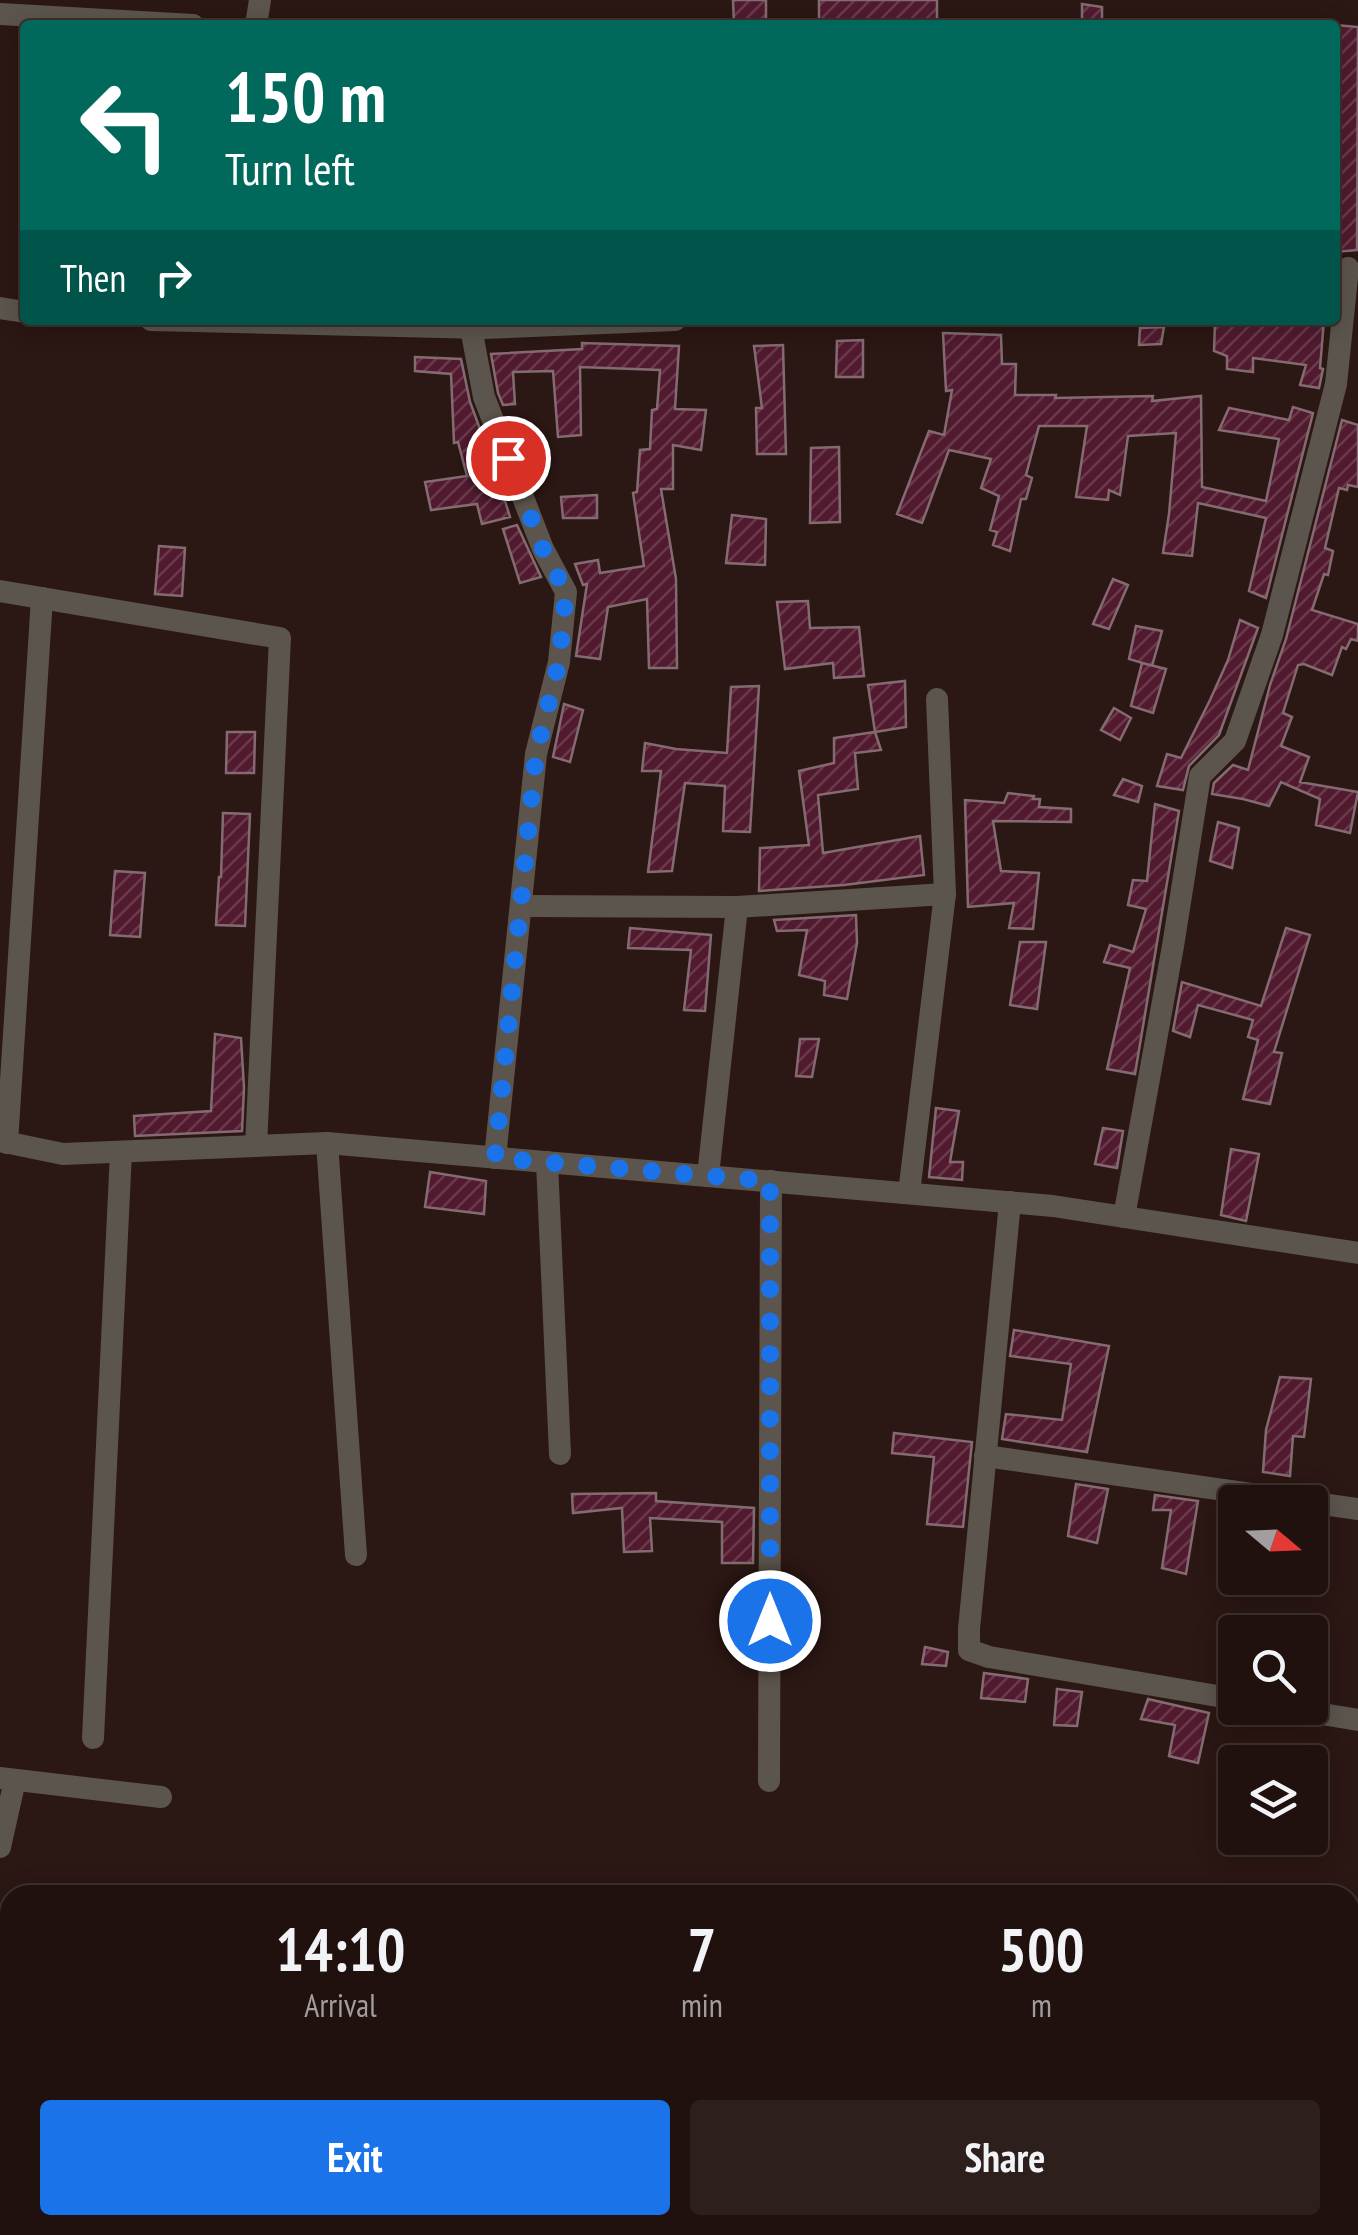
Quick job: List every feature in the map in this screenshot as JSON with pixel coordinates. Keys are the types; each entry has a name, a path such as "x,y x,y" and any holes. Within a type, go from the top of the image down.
{"street":[{"path":"0,14 105,20"},
{"path":"1124,1217 1200,776 1235,742 1272,634 1336,384 1347,268"},
{"path":"351,325 548,325"},
{"path":"471,328 484,397 543,549 566,592 559,662 536,754 495,1158"},
{"path":"0,591 280,638 256,1146"},
{"path":"42,598 3,1142 63,1154 327,1143 1053,1206 1358,1253"},
{"path":"909,1193 945,894 938,698"},
{"path":"522,906 738,908 945,894"},
{"path":"708,1176 738,908"},
{"path":"327,1143 356,1554"},
{"path":"93,1738 121,1152"},
{"path":"547,1162 560,1454"},
{"path":"770,1181 770,1781"},
{"path":"1010,1202 968,1628 970,1650 1218,1696"},
{"path":"985,1456 1358,1509"},
{"path":"1328,1715 1358,1720"},
{"path":"0,1847 8,1779 160,1797"}],"building":[{"path":"733,0 766,0 766,20 734,20"},
{"path":"819,0 937,0 937,20 819,20"},
{"path":"1082,4 1102,7 1102,20 1082,20"},
{"path":"1340,25 1358,27 1357,250 1340,252"},
{"path":"1215,325 1324,325 1319,388 1300,385 1306,365 1253,358 1253,372 1227,369 1227,356 1214,351"},
{"path":"1164,327 1161,344 1139,345 1140,328"},
{"path":"943,333 1001,335 1002,364 1016,364 1015,395 1153,396 1152,401 1201,396 1202,487 1266,501 1279,439 1219,430 1229,408 1289,420 1293,407 1313,413 1266,598 1249,591 1266,518 1198,503 1192,556 1163,553 1176,433 1128,436 1120,495 1109,490 1108,500 1076,497 1087,426 1039,426 1026,475 1032,478 1026,499 1021,499 1010,551 993,545 997,532 990,530 999,496 981,488 991,459 949,450 922,523 897,514 929,431 944,435 952,390 946,391"},
{"path":"863,340 863,377 836,377 837,341"},
{"path":"582,343 679,346 675,409 706,410 701,450 673,445 673,489 661,489 676,579 677,668 649,668 647,599 608,607 600,659 576,656 587,584 583,585 575,564 598,560 600,573 644,566 633,493 637,492 640,450 650,449 660,370 580,367 581,435 558,437 553,371 513,372 515,404 503,405 498,393 491,354 582,349"},
{"path":"783,345 786,454 757,454 756,408 762,408 754,346"},
{"path":"415,357 461,359 493,487 500,485 510,517 482,524 477,504 431,510 425,482 467,476 458,442 454,443 451,374 415,371"},
{"path":"1342,420 1358,425 1358,487 1339,488 1325,548 1333,551 1328,575 1324,574 1312,610 1358,624 1358,641 1351,639 1346,649 1342,647 1332,675 1298,665 1283,713 1292,717 1281,746 1309,757 1300,782 1358,792 1350,833 1316,825 1320,799 1281,782 1269,806 1212,794 1214,783 1233,765 1248,770"},
{"path":"839,447 840,522 810,523 811,448"},
{"path":"597,495 597,518 563,518 561,497"},
{"path":"732,515 766,519 765,565 726,563"},
{"path":"517,525 541,577 520,583 503,529"},
{"path":"159,546 185,548 182,596 155,594"},
{"path":"1113,579 1128,585 1109,629 1093,624"},
{"path":"808,601 810,628 859,627 864,676 834,678 833,663 785,669 777,602"},
{"path":"1240,620 1258,628 1219,735 1189,766 1183,790 1157,786 1167,754 1181,758 1210,700"},
{"path":"1136,626 1162,631 1152,666 1129,659"},
{"path":"1142,663 1166,669 1153,713 1131,706"},
{"path":"905,681 906,727 875,732 868,685"},
{"path":"759,686 750,832 723,831 725,786 685,783 672,871 648,872 661,771 642,771 645,743 727,753 731,687"},
{"path":"564,704 583,710 570,762 553,757"},
{"path":"1114,708 1131,718 1120,740 1101,730"},
{"path":"227,732 255,732 254,773 226,773"},
{"path":"875,732 881,750 855,753 858,789 818,795 823,853 920,836 924,875 759,891 760,848 809,845 799,771 834,763 834,738"},
{"path":"1123,779 1142,786 1138,802 1114,795"},
{"path":"1008,793 1034,796 1033,799 1040,799 1039,807 1071,809 1071,822 993,821 1001,871 1039,873 1033,929 1009,928 1014,903 968,907 965,800 1004,803"},
{"path":"1155,804 1179,811 1135,1074 1107,1069 1130,968 1104,962 1110,945 1133,952 1146,909 1128,905 1133,880 1147,881"},
{"path":"223,813 250,814 245,926 216,925"},
{"path":"1218,822 1239,828 1232,868 1210,861"},
{"path":"115,871 145,873 140,937 110,935"},
{"path":"856,915 857,943 847,999 824,995 825,981 799,975 807,930 777,931 774,920"},
{"path":"630,928 711,935 705,1011 684,1010 691,950 628,948"},
{"path":"1286,928 1310,935 1274,1052 1282,1053 1270,1104 1243,1099 1258,1040 1248,1037 1253,1020 1198,1005 1190,1037 1173,1031 1182,982 1261,1006"},
{"path":"1020,942 1046,942 1037,1009 1010,1005"},
{"path":"215,1034 241,1038 242,1131 135,1136 134,1116 211,1111"},
{"path":"800,1039 819,1039 812,1077 796,1076"},
{"path":"936,1108 959,1111 950,1162 963,1162 962,1180 929,1177"},
{"path":"1103,1128 1123,1131 1117,1168 1095,1164"},
{"path":"1231,1149 1259,1154 1246,1221 1221,1215"},
{"path":"430,1172 486,1181 484,1214 425,1207"},
{"path":"1014,1330 1109,1346 1087,1452 1002,1439 1006,1414 1062,1420 1071,1364 1010,1356"},
{"path":"1280,1377 1311,1379 1304,1437 1293,1436 1290,1476 1263,1472 1266,1430"},
{"path":"894,1433 972,1442 963,1527 927,1524 934,1457 892,1453"},
{"path":"1076,1484 1108,1489 1097,1543 1068,1536"},
{"path":"656,1493 656,1501 754,1508 753,1563 722,1563 722,1522 650,1518 652,1551 624,1552 622,1508 573,1513 572,1494"},
{"path":"1155,1495 1198,1501 1186,1574 1162,1568 1171,1510 1153,1510"},
{"path":"925,1647 948,1652 946,1666 922,1664"},
{"path":"984,1673 1028,1679 1025,1702 981,1698"},
{"path":"1057,1689 1082,1692 1077,1726 1054,1725"},
{"path":"1148,1699 1209,1713 1198,1763 1169,1756 1175,1725 1141,1719"}],"route":[{"path":"508,458 543,549 566,592 559,662 536,754 495,1158 770,1181 770,1621"}]}
